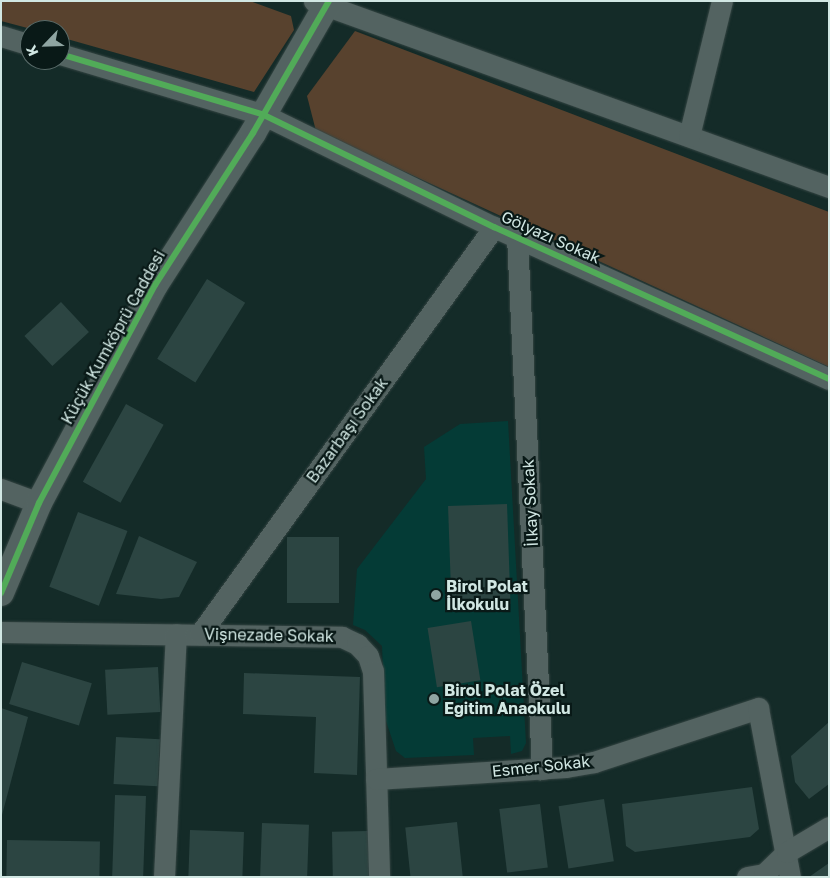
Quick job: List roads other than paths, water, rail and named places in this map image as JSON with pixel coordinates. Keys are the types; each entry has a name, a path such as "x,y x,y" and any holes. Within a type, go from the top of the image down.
{"street":[{"path":"689,136 722,1"},
{"path":"323,3 829,188"},
{"name":"Küçük Kumköprü Caddesi","path":"1,593 39,503 155,285 264,115 323,3"},
{"path":"1,36 20,42"},
{"name":"Gölyazı Sokak","path":"70,57 264,115 494,227 829,379"},
{"name":"Bazarbaşı Sokak","path":"200,634 494,227"},
{"name":"İlkay Sokak","path":"517,237 542,769"},
{"path":"1,489 39,503"},
{"name":"Vişnezade Sokak","path":"1,632 342,637 357,644 368,656 373,671 379,877"},
{"path":"164,877 176,634"},
{"name":"Esmer Sokak","path":"376,779 542,769 594,762 758,708 787,852"},
{"path":"747,877 764,874 787,852 829,827"},
{"path":"787,852 790,877"}],"place":[{"name":"Birol Polat İlkokulu","path":"436,595"},
{"name":"Birol Polat Özel Eğitim Anaokulu","path":"434,699"}]}
